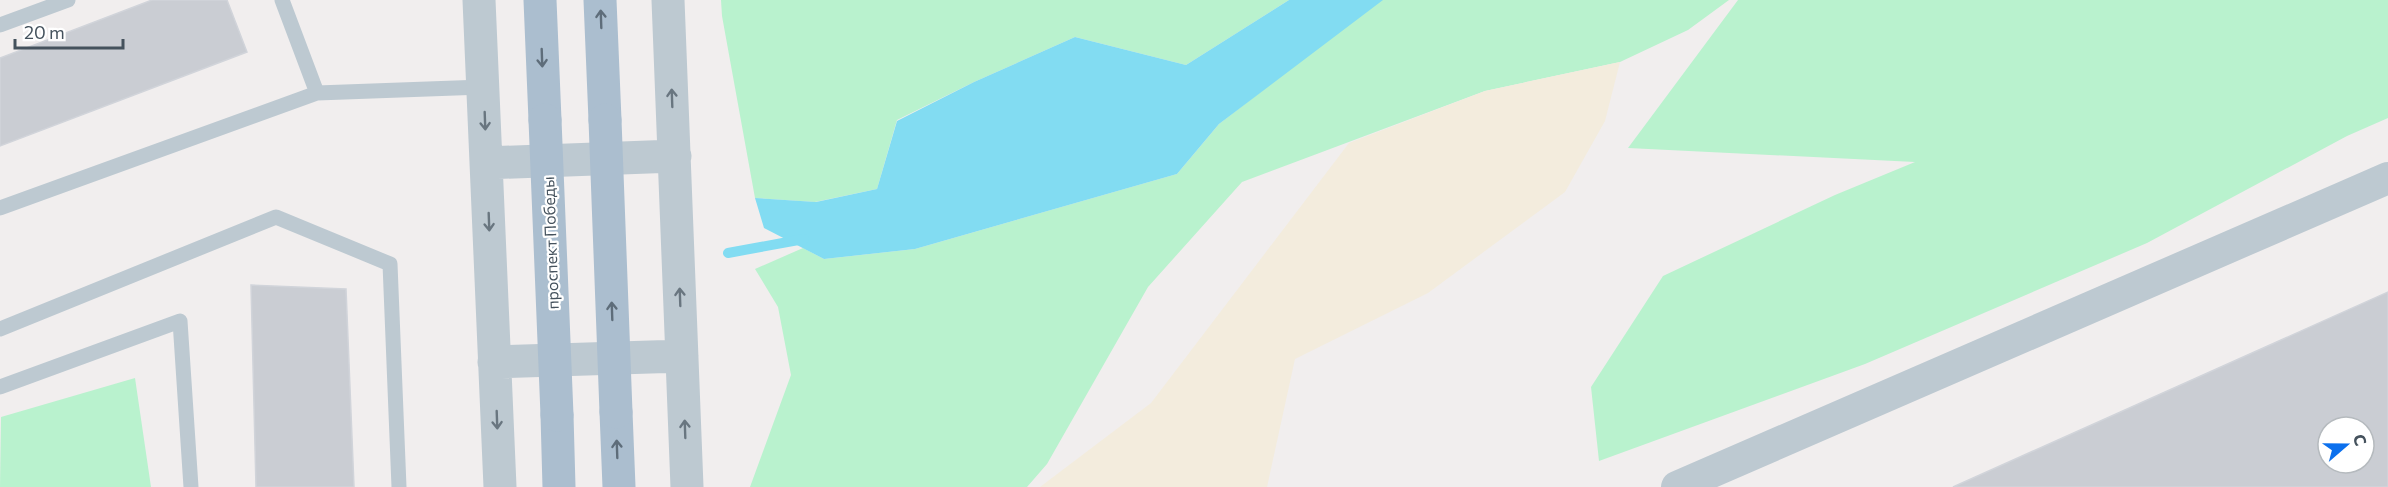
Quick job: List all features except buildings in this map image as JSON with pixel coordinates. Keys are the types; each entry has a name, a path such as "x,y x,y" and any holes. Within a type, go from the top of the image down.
{"main road":[{"name":"проспект Победы","path":"540,0 560,487"},
{"path":"600,0 619,487"}],"street":[{"path":"480,0 500,487"},
{"path":"668,0 687,487"},
{"path":"486,164 675,156"},
{"path":"1677,487 2388,178"},
{"path":"494,362 682,356"}],"lane":[{"path":"0,25 68,0"},
{"path":"282,0 317,93"},
{"path":"0,208 317,93 483,87"},
{"path":"0,329 276,217 390,264 399,487"},
{"path":"0,387 180,321 191,487"}],"green space":[{"path":"721,0 1289,0 1186,65 1075,37 974,82 897,120 877,189 815,202 755,198"},
{"path":"1379,0 1729,0 1688,30 1620,62 1485,91 1242,182 1148,287 1047,464 1027,487 750,487 791,375 778,307 755,269 803,248 824,259 915,249 1177,174 1219,124"},
{"path":"1738,0 2388,0 2388,118 2347,136 2147,243 1865,364 1599,461 1591,387 1663,276 1835,195 1915,162 1628,148"},
{"path":"135,378 151,487 0,487 1,417"}],"sand":[{"path":"1620,62 1605,121 1565,192 1428,293 1295,359 1267,487 1040,487 1151,403 1349,143 1485,91"}],"water":[{"path":"1289,0 1383,0 1219,124 1177,174 915,249 824,259 764,228 755,198 816,202 877,189 897,121 974,82 1075,37 1186,65"}],"waterway":[{"path":"728,253 804,239"}]}
